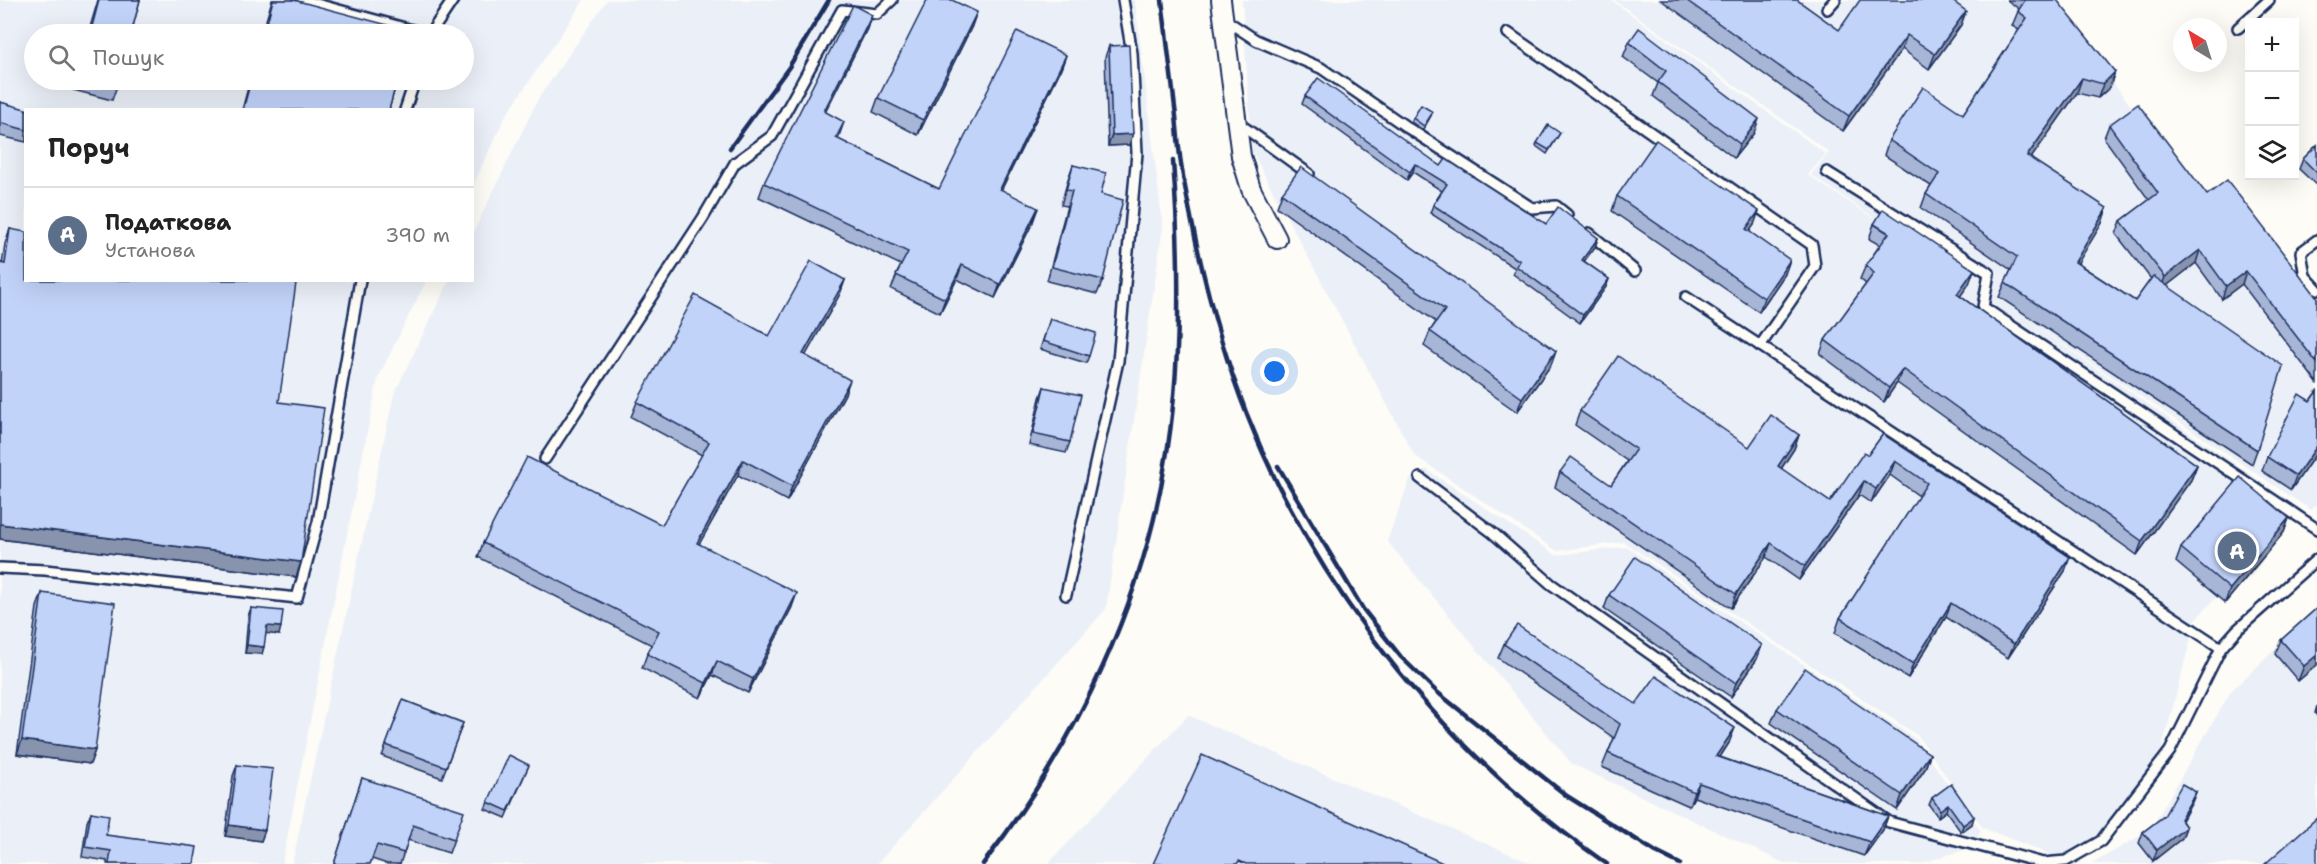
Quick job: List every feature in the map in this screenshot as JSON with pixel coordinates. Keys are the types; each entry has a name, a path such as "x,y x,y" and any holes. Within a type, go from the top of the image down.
{"street":[{"path":"1221,9 1241,156 1251,189 1277,239"}],"lane":[{"path":"302,0 392,24"},
{"path":"436,24 453,0"},
{"path":"545,459 703,218 735,163 772,136 842,10 877,14 892,0"},
{"path":"1066,595 1119,361 1137,153 1132,53 1122,0"},
{"path":"1827,9 1835,0"},
{"path":"2238,28 2269,0"},
{"path":"1221,9 1257,40 1321,68 1532,208 1557,206 1574,221"},
{"path":"1508,33 1812,245 1815,266 1760,346"},
{"path":"406,108 412,90"},
{"path":"1236,121 1312,177"},
{"path":"1827,172 1989,273 1983,308 2317,529"},
{"path":"1583,228 1635,271"},
{"path":"2317,240 2301,252 2305,276 2317,289"},
{"path":"0,568 45,570 297,598 318,522 360,282"},
{"path":"1686,297 2220,648"},
{"path":"1420,478 1493,533 1551,584 1889,822 2043,863 2066,861 2101,841 2170,751 2220,648 2317,559"}],"shaded area":[{"path":"0,0 584,0 505,117 474,183 474,108 24,108 24,282 426,282 378,378 282,864 0,864"},
{"path":"607,0 1135,0 1163,227 1106,609 877,864 292,864 394,394 449,282 474,282 474,231 538,99"},
{"path":"1242,0 1611,0 1826,154 1808,175 1923,251 1811,175 1829,152 1614,0 2050,0 2317,350 2317,505 2311,510 2025,319 2300,509 2196,619 2162,748 2115,821 2062,859 1983,828 1918,736 1624,542 1557,551 1414,455 1252,152"},
{"path":"1426,469 1556,555 1627,547 1916,739 1981,831 1971,848 1919,864 1786,864 1572,764 1387,541 1410,479"},
{"path":"2317,610 2317,864 2092,864 2150,830 2231,691"},
{"path":"1188,715 1533,864 1048,864"}],"building":[{"path":"99,0 140,0 134,24 93,24"},
{"path":"273,0 294,0 384,24 267,24"},
{"path":"927,0 952,0 977,12 923,120 878,98"},
{"path":"1686,0 1797,0 1839,30 1860,0 1951,0 1966,11 1935,54 1907,35 1849,116"},
{"path":"2025,0 2057,0 2115,72 2103,84 2082,78 2027,156 2107,208 2075,262 2135,301 2153,276 2283,366 2257,450 2005,283 2017,257 1926,194 1939,174 1889,140 1923,87 1963,114 2027,18 2018,11"},
{"path":"853,5 872,15 824,111 844,122 836,138 939,189 1017,31 1066,55 1000,189 1038,208 1000,284 962,265 945,299 896,275 908,252 764,183"},
{"path":"1639,28 1759,119 1740,144 1658,82 1666,71 1629,42"},
{"path":"1129,45 1133,134 1112,135 1109,46"},
{"path":"1318,78 1441,166 1446,159 1546,224 1558,207 1598,238 1582,260 1609,279 1583,315 1516,266 1520,261 1433,205 1447,184 1415,164 1410,172 1305,96"},
{"path":"248,90 394,90 390,108 244,108"},
{"path":"0,102 24,109 24,129 0,123"},
{"path":"2138,104 2207,195 2227,180 2317,297 2317,363 2246,271 2226,286 2200,250 2165,277 2121,221 2158,193 2109,125"},
{"path":"1421,105 1433,112 1424,126 1413,118"},
{"path":"1548,125 1560,133 1549,150 1537,143"},
{"path":"1656,140 1759,211 1746,229 1790,260 1764,298 1617,196"},
{"path":"2317,145 2317,173 2303,159"},
{"path":"1073,165 1106,173 1101,194 1123,200 1103,280 1052,267 1072,191 1066,190"},
{"path":"1301,167 1556,351 1522,398 1430,331 1445,310 1282,193"},
{"path":"1883,209 1974,270 1957,294 2197,465 2142,541 1903,369 1889,388 1825,340 1874,273 1866,265 1889,233 1874,224"},
{"path":"10,229 24,232 24,282 296,283 279,402 324,408 301,562 0,524 0,263 5,264"},
{"path":"811,261 845,280 803,354 850,380 792,486 743,460 697,543 797,593 753,679 717,661 706,683 647,654 659,631 483,543 527,457 662,525 709,442 637,402 695,295 769,336"},
{"path":"1050,319 1096,333 1089,356 1043,341"},
{"path":"1618,356 1749,447 1771,415 1799,435 1778,466 1830,502 1864,452 1868,455 1883,434 2070,557 2014,644 1951,603 1913,664 1840,618 1927,483 1895,461 1876,489 1864,481 1805,566 1771,543 1736,594 1560,472 1571,457 1611,485 1636,449 1580,411"},
{"path":"1044,387 1081,395 1070,442 1033,434"},
{"path":"2317,391 2317,446 2296,476 2267,457 2299,394 2310,401"},
{"path":"2240,477 2289,518 2230,589 2181,548"},
{"path":"1635,557 1762,645 1736,683 1609,595"},
{"path":"42,593 115,603 95,750 22,740"},
{"path":"251,608 283,611 281,627 267,626 264,647 247,645"},
{"path":"2317,608 2317,655 2304,666 2281,640"},
{"path":"1517,625 1636,704 1656,676 1735,728 1716,756 1888,816 1870,842 1699,783 1694,792 1608,753 1620,724 1504,644"},
{"path":"1805,668 1930,754 1902,795 1777,709"},
{"path":"403,700 463,723 446,767 386,745"},
{"path":"509,755 529,765 508,811 488,802"},
{"path":"1202,755 1445,864 1246,864 1239,861 1237,864 1153,864"},
{"path":"237,765 273,769 265,830 229,825"},
{"path":"362,778 464,811 454,839 413,825 404,853 377,845 370,864 334,864"},
{"path":"1951,784 1974,817 1963,825 1948,804 1940,810 1932,798"},
{"path":"2182,784 2196,792 2180,819 2186,827 2157,850 2143,832 2164,816"},
{"path":"91,812 109,815 106,835 197,847 194,864 109,864 111,851 85,847"},
{"path":"2317,818 2317,864 2265,864"}],"railway":[{"path":"730,148 789,67 829,0"},
{"path":"1162,0 1182,168 1205,279 1221,339 1248,417 1282,493 1323,565 1370,634 1422,699 1479,759 1541,814 1607,864"},
{"path":"983,864 1017,818 1077,719 1103,667 1125,614 1143,559 1158,503 1173,411 1176,375 1178,268 1173,161"},
{"path":"1278,466 1363,609 1401,657 1437,692 1567,796 1656,852 1680,864"}],"place":[{"name":"Податкова","path":"2237,551"}]}
